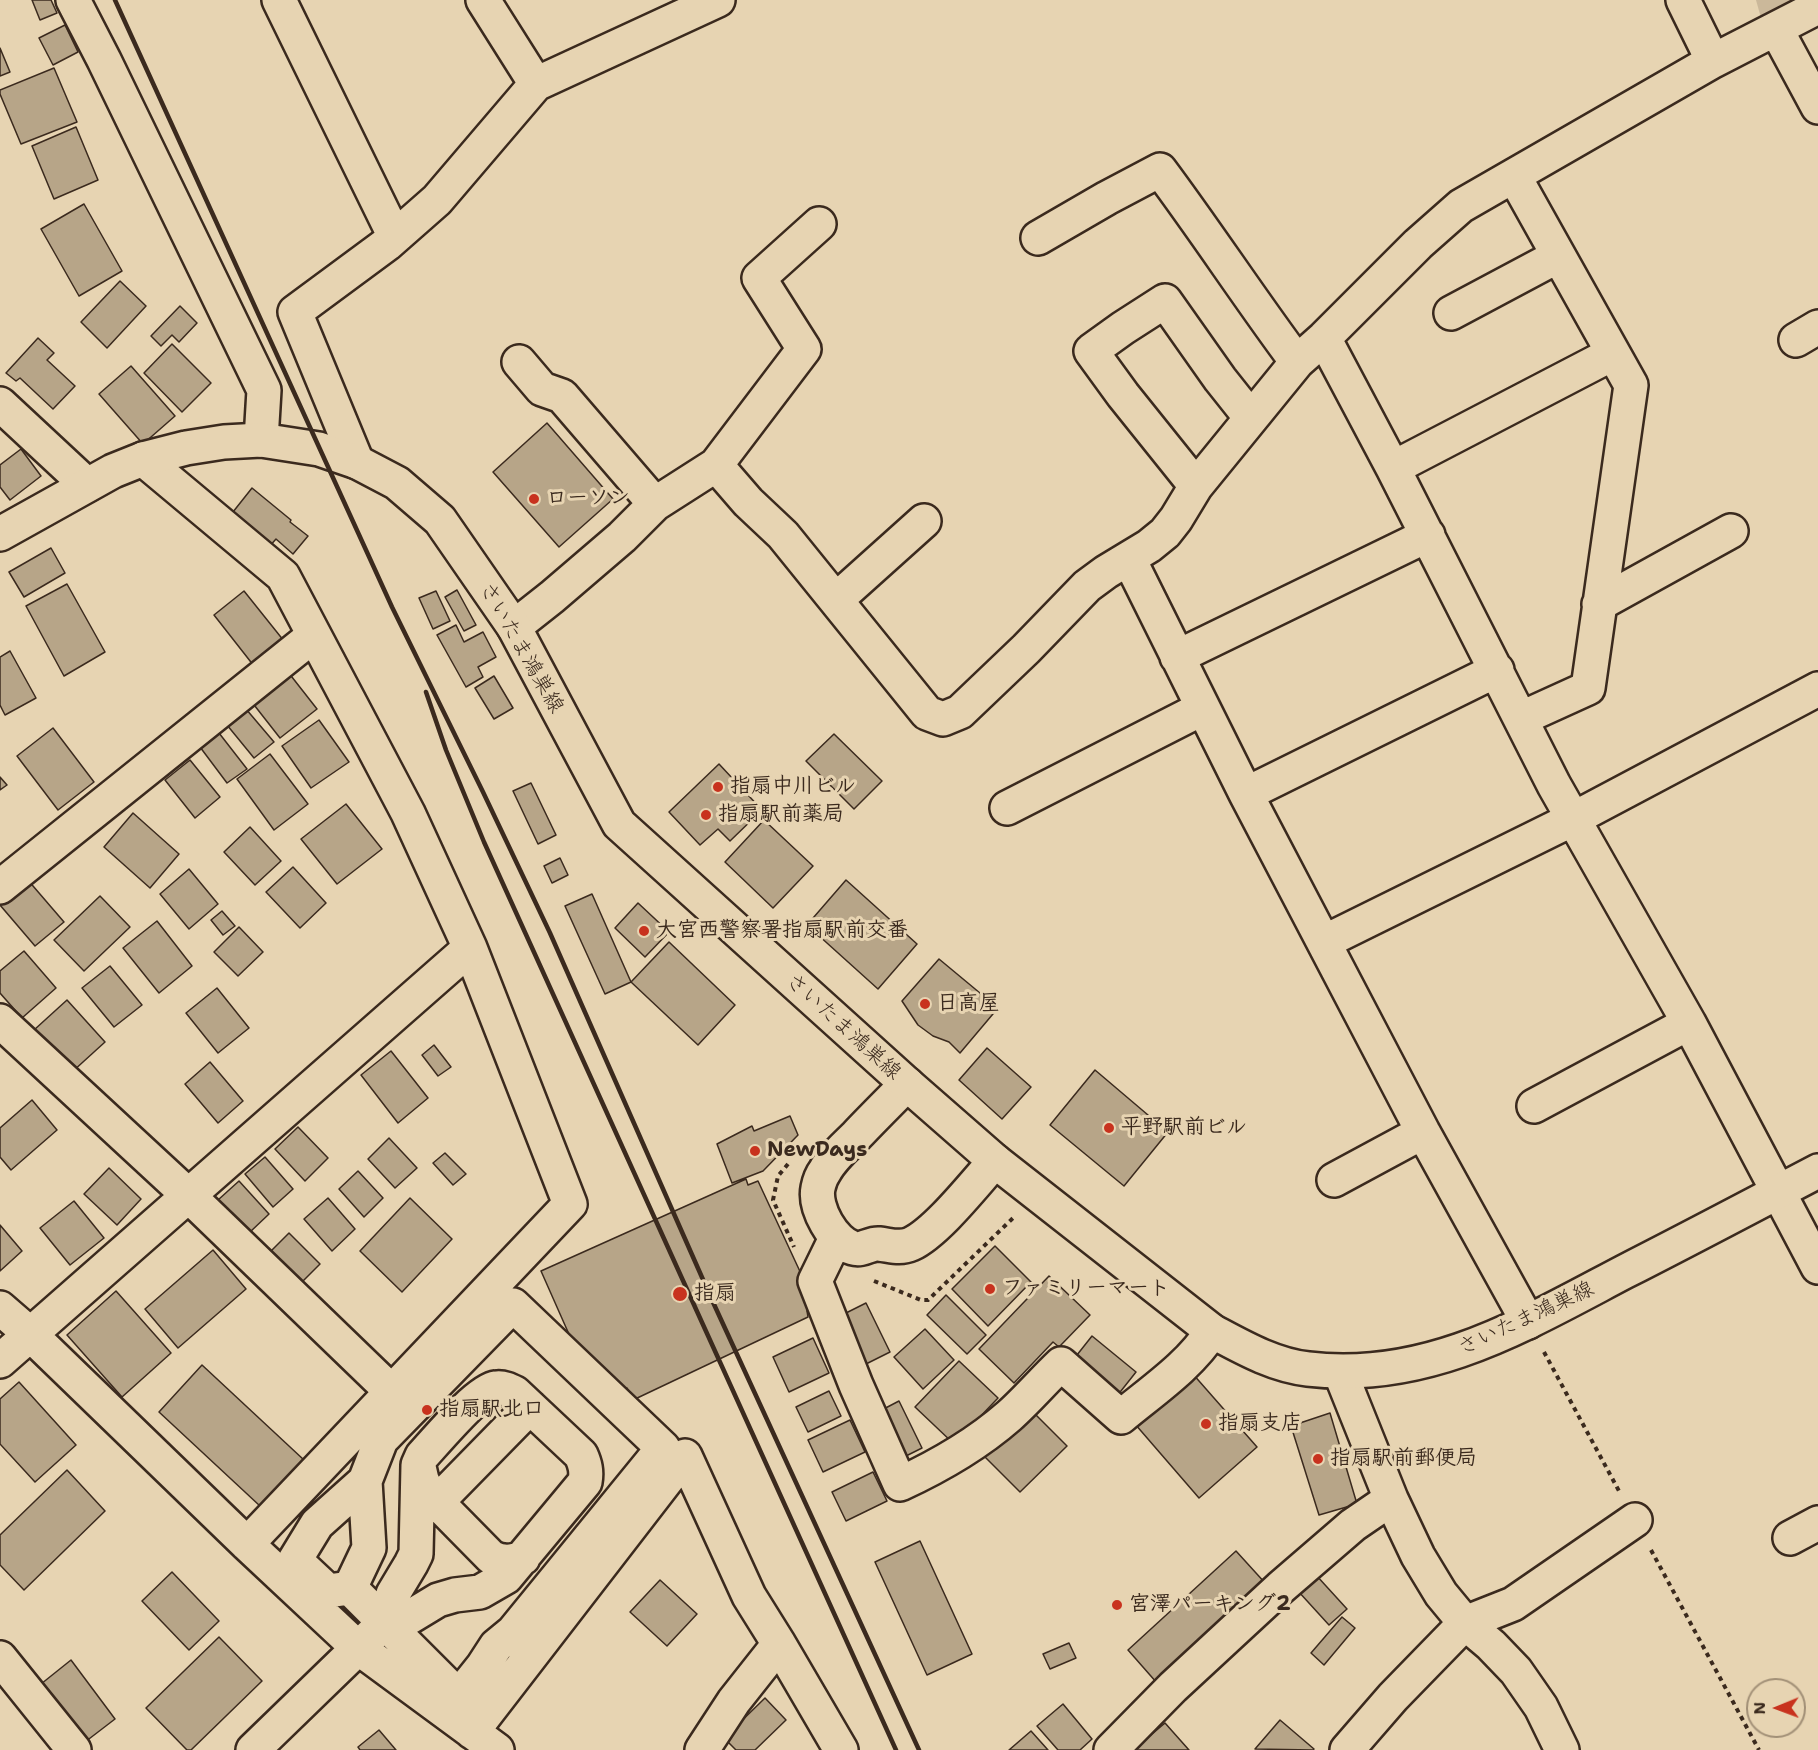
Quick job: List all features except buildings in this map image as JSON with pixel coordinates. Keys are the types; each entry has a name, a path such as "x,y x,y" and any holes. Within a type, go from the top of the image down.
{"street":[{"path":"73,0 264,390 261,440"},
{"path":"279,0 395,237"},
{"path":"483,0 536,84"},
{"path":"357,462 295,312 395,237 437,200 536,84 718,0"},
{"path":"1683,0 1713,61"},
{"path":"716,465 748,502 783,535 927,713 943,719 960,712 1087,586 1106,572 1129,560 1165,533 1196,486 1297,362 1324,339 1418,244 1461,206 1713,61 1818,7"},
{"path":"1776,29 1818,107"},
{"path":"1038,238 1160,170 1234,272 1264,319 1297,362"},
{"path":"1514,176 1631,385 1588,688 1522,718"},
{"path":"513,627 622,537 655,504 716,465 804,348 759,278 819,224"},
{"path":"1451,313 1558,255"},
{"path":"1196,486 1091,351 1166,301 1251,418"},
{"path":"1324,339 1428,535 1573,819 1689,1023 1818,1267"},
{"path":"1393,468 1612,354"},
{"path":"519,362 542,390 562,396 655,504"},
{"path":"0,404 87,485"},
{"name":"さいたま鴻巣線","path":"0,534 112,471 143,459 186,447 224,442 261,440 319,449 357,462 397,483 441,520 513,627 619,824 995,1161 1212,1330 1276,1362 1306,1369 1340,1372 1388,1368 1434,1359 1475,1346 1528,1322 1818,1172"},
{"path":"143,459 282,576 408,813 470,948 570,1204 254,1537"},
{"path":"836,600 924,520"},
{"path":"1599,604 1731,531"},
{"path":"1178,657 1428,535"},
{"path":"1129,560 1246,794 1423,1132 1528,1322"},
{"path":"0,887 313,636"},
{"path":"1246,794 1497,670"},
{"path":"1324,942 1573,819 1818,689"},
{"path":"1007,808 1203,708"},
{"path":"0,1361 470,948"},
{"path":"0,1022 188,1195 392,1392"},
{"path":"1534,1106 1689,1023"},
{"path":"907,1084 842,1149 825,1171 818,1188 819,1207 836,1238 851,1248 861,1249 877,1244 898,1247 910,1245 941,1220 995,1161"},
{"path":"1334,1180 1423,1132"},
{"path":"836,1238 815,1281 856,1385 900,1484 930,1470 990,1431 1012,1414 1061,1364 1121,1417 1202,1347 1212,1330"},
{"path":"350,1588 369,1548 365,1481 381,1440 513,1305 663,1448 513,1632 496,1646 459,1696"},
{"path":"0,1308 254,1537 357,1647 483,1734"},
{"path":"1340,1372 1391,1499 1418,1556 1441,1594 1465,1623 1491,1644 1516,1671 1541,1707 1562,1750"},
{"path":"253,1750 385,1622 393,1594 416,1554 418,1465 422,1456 478,1397 495,1388 515,1393 581,1455 587,1473 585,1482 506,1577 480,1592 438,1600 405,1620 385,1622"},
{"path":"436,1503 530,1407"},
{"path":"483,1734 685,1456 749,1596 841,1750"},
{"path":"418,1465 428,1493 491,1557 501,1562 523,1558"},
{"path":"295,1560 317,1524 365,1481"},
{"path":"1111,1750 1173,1687 1280,1588 1353,1525 1391,1499"},
{"path":"1347,1750 1393,1697 1465,1623 1513,1604 1635,1520"},
{"path":"1790,1538 1818,1523"},
{"path":"254,1537 295,1560 328,1591 350,1588"},
{"path":"350,1588 459,1696 483,1734"},
{"path":"702,1750 734,1701 779,1644"},
{"path":"5,1675 74,1750"}],"shaded area":[{"path":"1756,0 1797,0 1761,18"}],"railway":[{"path":"115,0 392,607 550,933 712,1300 919,1750"},
{"path":"426,692 446,750 484,842 896,1750"}],"place":[{"name":"ローソン","path":"534,499"},
{"name":"指扇中川ビル","path":"718,787"},
{"name":"指扇駅前薬局","path":"706,815"},
{"name":"大宮西警察署指扇駅前交番","path":"644,931"},
{"name":"日高屋","path":"925,1004"},
{"name":"平野駅前ビル","path":"1109,1128"},
{"name":"NewDays","path":"755,1151"},
{"name":"ファミリーマート","path":"990,1289"},
{"name":"指扇","path":"680,1294"},
{"name":"指扇駅北口","path":"427,1410"},
{"name":"指扇支店","path":"1206,1424"},
{"name":"指扇駅前郵便局","path":"1318,1459"},
{"name":"宮澤パーキング2","path":"1117,1605"}]}
